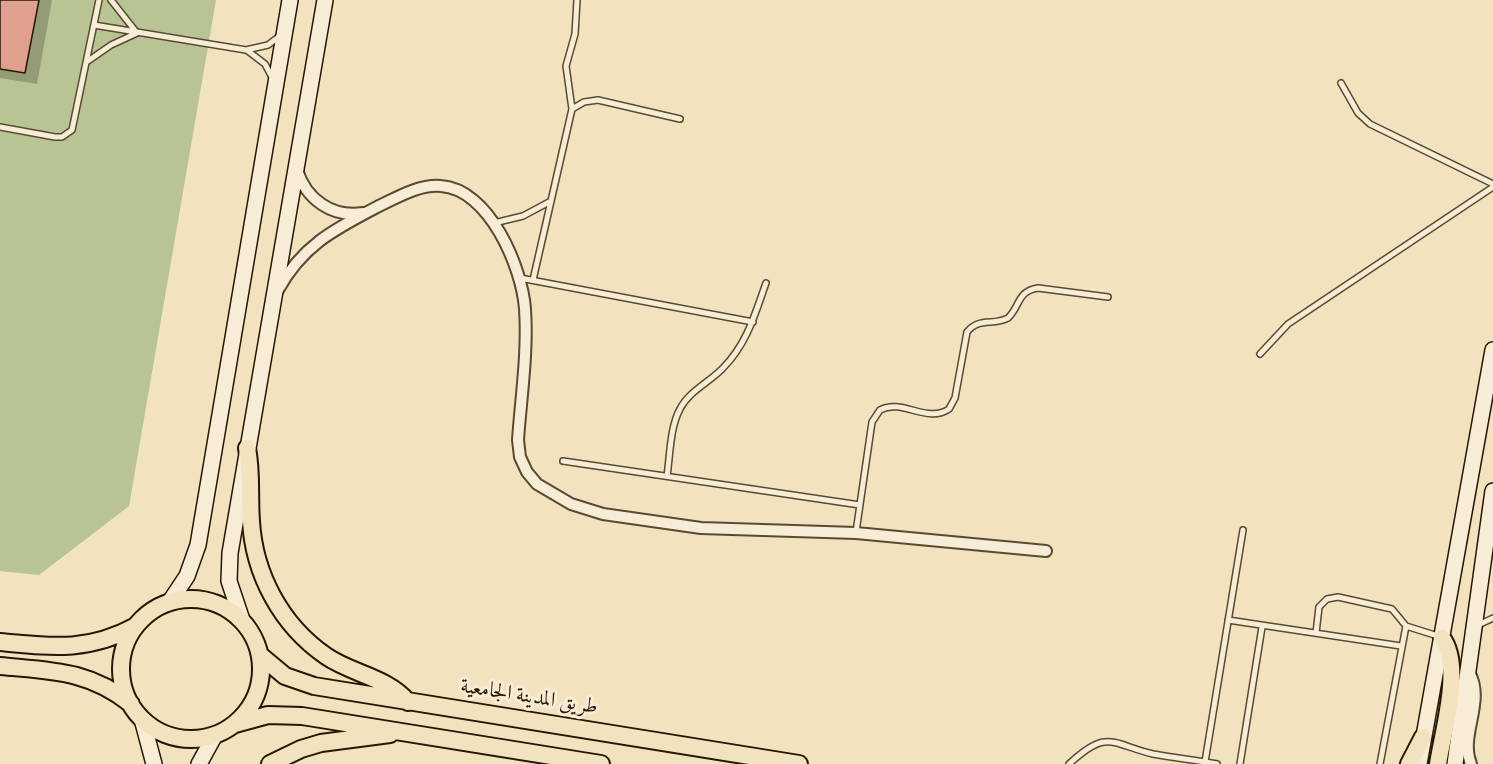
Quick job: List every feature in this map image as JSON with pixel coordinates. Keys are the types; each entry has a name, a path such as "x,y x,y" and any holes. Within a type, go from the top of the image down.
{"main road":[{"path":"247,448 251,471 253,541 258,562 275,602 287,620 317,650 353,671 389,685 408,702"},
{"path":"185,599 216,603 242,620 250,631 261,657 262,669 257,694 244,716 214,735 191,738 168,735 142,718 131,704 123,685 122,664 129,637 146,616 169,603 185,599"},
{"path":"0,642 78,646 108,639 137,625"},
{"path":"1438,764 1452,667 1448,646 1442,638"},
{"name":"طريق المدينة الجامعية","path":"261,657 285,676 304,684 799,764"},
{"path":"0,666 73,674 104,685 131,704"},
{"path":"234,724 256,717 291,715 601,764"},
{"path":"270,764 301,749 321,743 372,739 397,731"},
{"path":"1409,764 1424,737"}],"street":[{"path":"169,603 187,576 198,545 290,0"},
{"path":"242,620 231,595 229,567 247,448 325,0"},
{"path":"296,168 308,193 322,205 339,212 366,213"},
{"path":"272,302 289,270 303,253 327,234 419,189 439,186 467,195 493,223 509,250 520,278 526,320 518,440 520,457 527,472 537,484 556,497 592,510 672,525 739,531 856,533 1046,551"},
{"path":"1419,764 1493,350"},
{"path":"1455,764 1475,627 1488,557 1493,491"},
{"path":"1469,672 1475,690 1468,753 1471,764"},
{"path":"142,718 154,764"},
{"path":"199,764 214,735"}],"lane":[{"path":"0,127 55,137 68,135 75,125 99,0"},
{"path":"111,0 137,33"},
{"path":"533,280 572,109 566,66 575,34 577,0"},
{"path":"94,25 246,50 268,45 285,32"},
{"path":"88,61 111,45 137,33"},
{"path":"246,50 265,64 276,85"},
{"path":"1260,354 1288,324 1493,186 1370,124 1358,113 1341,83"},
{"path":"572,109 584,102 598,100 680,119"},
{"path":"493,223 523,216 551,201"},
{"path":"520,278 753,322"},
{"path":"667,476 678,412 691,395 714,377 735,355 753,322 766,283"},
{"path":"856,533 872,422 876,413 889,406 932,415 949,409 955,398 965,337 971,328 981,322 998,322 1008,318 1022,294 1032,289 1108,297"},
{"path":"563,461 860,506"},
{"path":"1205,762 1243,530"},
{"path":"1316,633 1319,607 1332,597 1392,609 1406,626 1442,638"},
{"path":"1475,627 1493,618"},
{"path":"1228,620 1262,627 1401,646"},
{"path":"1379,762 1406,626"},
{"path":"1240,764 1262,627"},
{"path":"1069,764 1095,745 1109,741 1127,744 1152,753 1217,764"},
{"path":"1077,764 1078,756"}],"green space":[{"path":"0,0 216,0 129,506 39,575 0,571"}],"building":[{"path":"0,0 39,0 25,73 0,69"}]}
